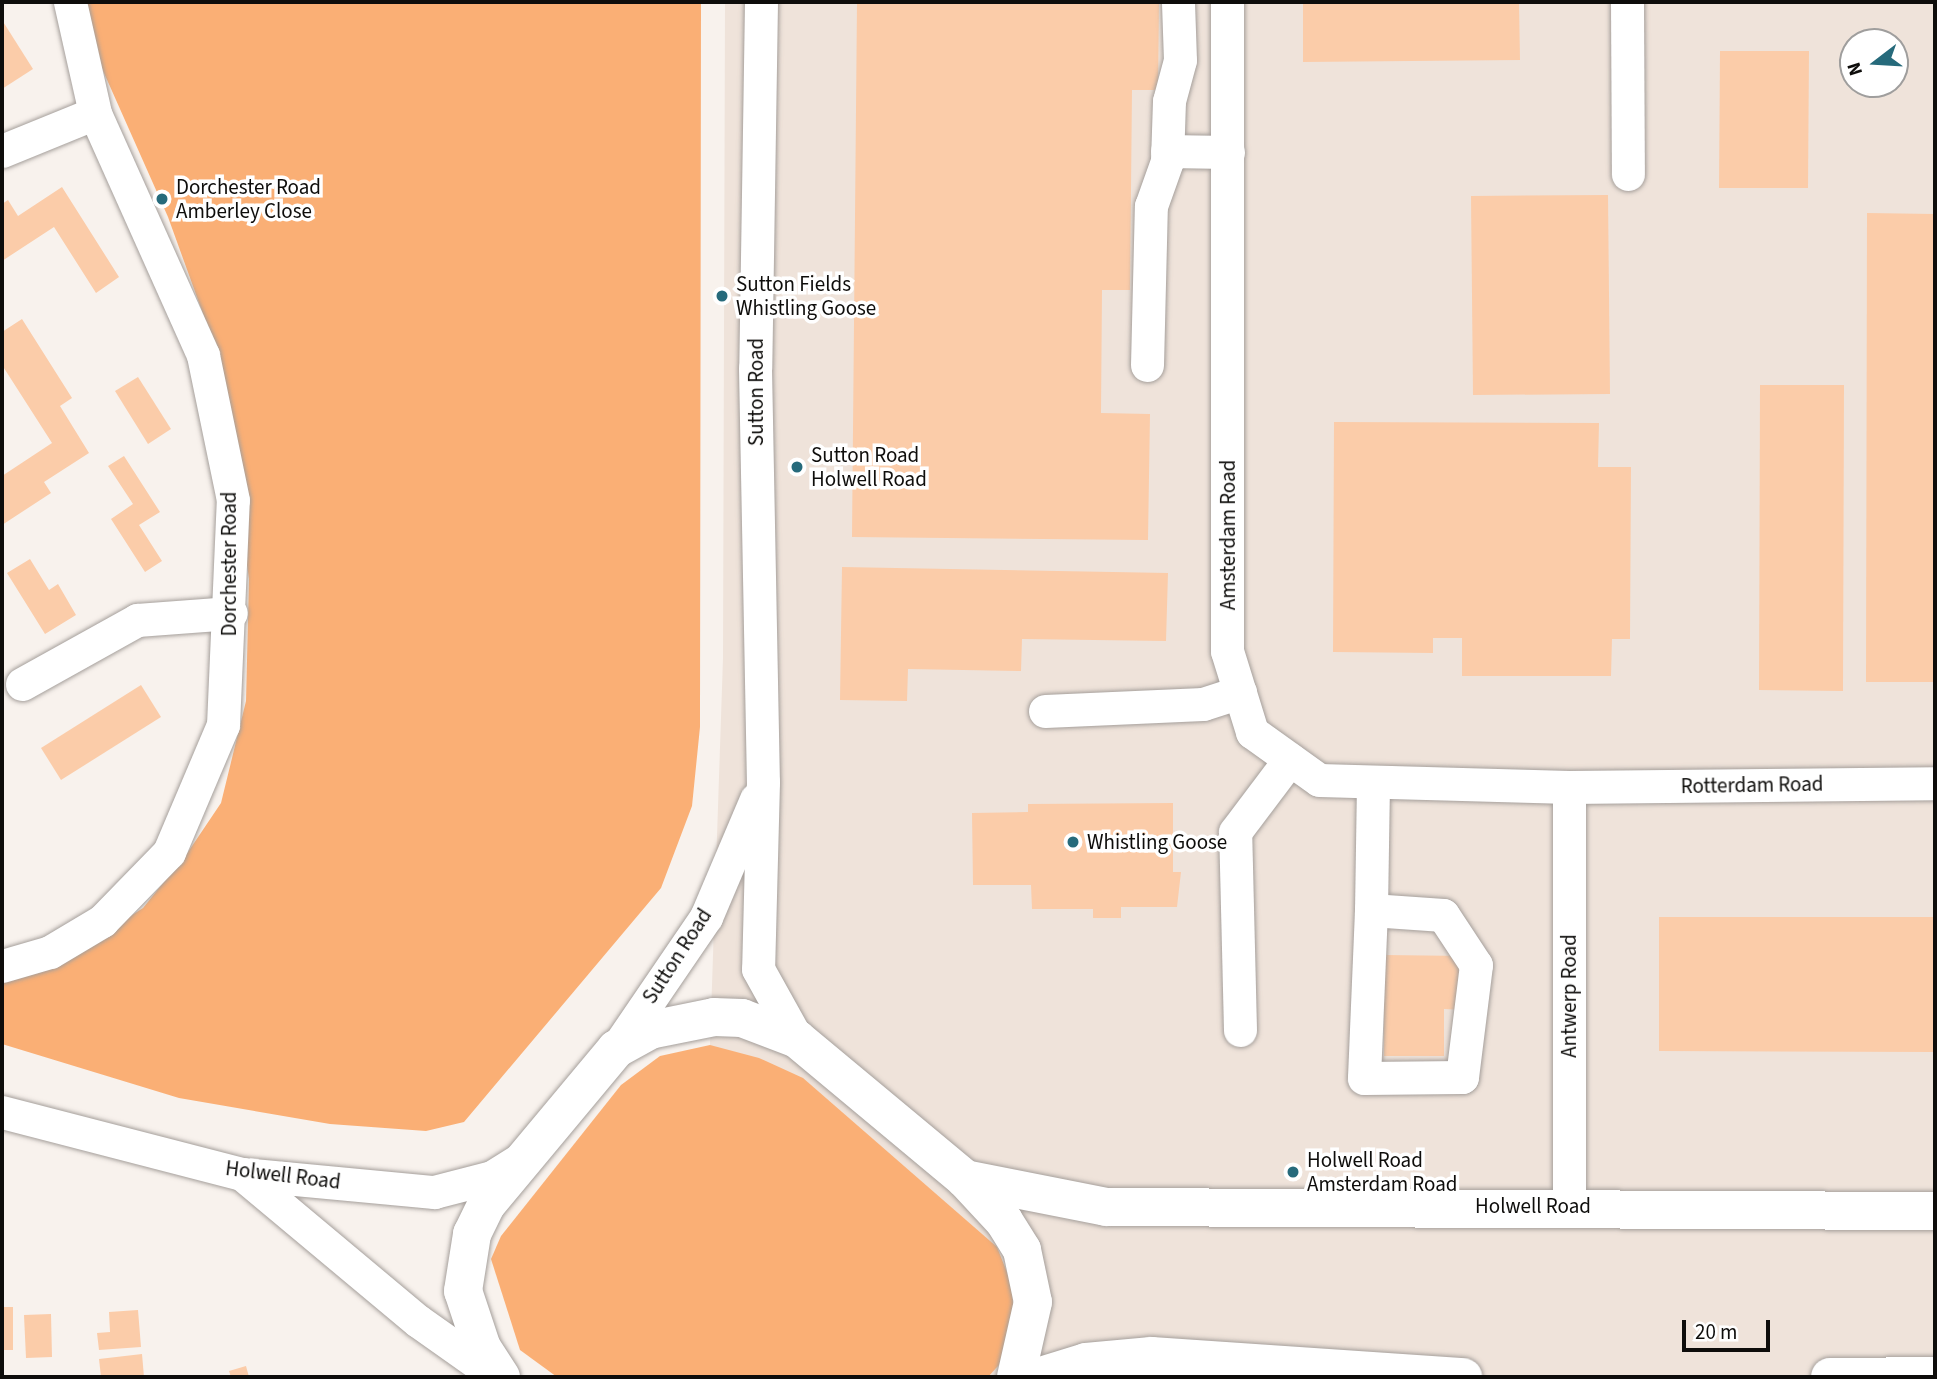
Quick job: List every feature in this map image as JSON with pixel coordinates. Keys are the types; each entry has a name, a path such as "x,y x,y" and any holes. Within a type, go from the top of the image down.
{"highway":[{"path":"499,1377 469,1318 465,1264 486,1205 616,1049 650,1030 714,1017 742,1018 797,1039 965,1179 1003,1221 1029,1275 1032,1311 1016,1377"},
{"name":"Holwell Road","path":"965,1179 1106,1207 1569,1205 1935,1211"},
{"path":"1038,1377 1086,1362 1152,1356 1463,1377"},
{"path":"1830,1377 1935,1376"}],"street":[{"name":"Dorchester Road","path":"2,965 50,952 102,921 169,852 223,725 231,613 233,500 201,349 95,113 70,2"},
{"name":"Sutton Road","path":"761,2 755,368 762,782 758,969 797,1039"},
{"path":"1147,365 1151,206 1167,151 1169,101 1180,60 1178,2"},
{"name":"Amsterdam Road","path":"1227,2 1227,651 1252,732 1318,780 1569,787"},
{"path":"1627,2 1628,174"},
{"path":"2,151 95,113"},
{"path":"1167,151 1228,152"},
{"path":"22,684 137,620 231,613"},
{"path":"1045,710 1203,704 1240,692"},
{"path":"1240,1030 1235,832 1290,759"},
{"name":"Sutton Road","path":"616,1049 706,917 762,782"},
{"path":"1371,910 1443,915 1476,964 1462,1077 1364,1079 1373,783"},
{"name":"Rotterdam Road","path":"1569,787 1935,783"},
{"name":"Antwerp Road","path":"1569,787 1569,1205"},
{"name":"Holwell Road","path":"2,1112 243,1174 434,1192 492,1177 522,1159"},
{"path":"243,1174 418,1321 499,1377"}],"shaded area":[{"path":"82,2 701,2 700,727 692,806 661,888 464,1122 426,1131 330,1124 179,1098 2,1044 2,983 89,943 143,908 188,852 221,803 246,701 249,579 219,358 168,217 100,64"},
{"path":"725,2 1935,2 1935,1377 988,1377 999,1365 710,1045 723,658"},
{"path":"710,1045 759,1058 803,1078 997,1247 1012,1285 1014,1321 999,1365 988,1377 557,1377 520,1350 491,1259 501,1236 621,1085 660,1056"}],"building":[{"path":"857,2 1159,2 1158,90 1132,90 1130,290 1102,290 1101,413 1150,414 1148,540 852,537"},
{"path":"1303,2 1519,2 1520,60 1303,62"},
{"path":"2,20 33,69 2,89"},
{"path":"1720,51 1809,51 1808,188 1719,188"},
{"path":"62,187 119,277 96,293 54,227 2,261 2,204 8,200 18,216"},
{"path":"1608,195 1610,394 1473,395 1471,196"},
{"path":"1867,213 1935,214 1935,682 1866,682"},
{"path":"22,319 72,398 60,406 89,453 44,482 51,493 2,525 2,476 52,443 2,365 2,332"},
{"path":"138,377 171,429 148,444 115,391"},
{"path":"1760,385 1844,385 1843,691 1759,690"},
{"path":"1334,422 1599,423 1598,467 1631,467 1630,639 1612,639 1611,676 1462,676 1462,638 1433,638 1433,653 1333,652"},
{"path":"124,456 160,512 139,525 162,561 145,572 111,519 133,504 108,466"},
{"path":"30,559 49,590 58,584 76,615 45,634 7,573"},
{"path":"842,567 1168,573 1166,641 1022,639 1021,671 908,669 907,701 840,700"},
{"path":"141,685 161,717 61,780 41,748"},
{"name":"Whistling Goose","path":"1173,803 1173,872 1181,872 1177,907 1121,907 1121,918 1093,918 1093,909 1032,909 1031,885 973,885 972,813 1028,812 1028,804"},
{"path":"1659,917 1935,917 1935,1052 1659,1051"},
{"path":"1384,955 1466,956 1466,1010 1444,1009 1444,1056 1384,1056"},
{"path":"2,1307 13,1307 13,1350 2,1350"},
{"path":"138,1310 141,1347 99,1350 97,1333 110,1332 109,1312"},
{"path":"51,1314 52,1357 26,1358 24,1315"},
{"path":"142,1354 144,1377 101,1377 99,1359"},
{"path":"246,1366 249,1377 231,1377 229,1371"}],"place":[{"name":"Dorchester Road Amberley Close","path":"162,199"},
{"name":"Sutton Fields Whistling Goose","path":"722,296"},
{"name":"Sutton Road Holwell Road","path":"797,467"},
{"name":"Whistling Goose","path":"1073,842"},
{"name":"Holwell Road Amsterdam Road","path":"1293,1172"}]}
